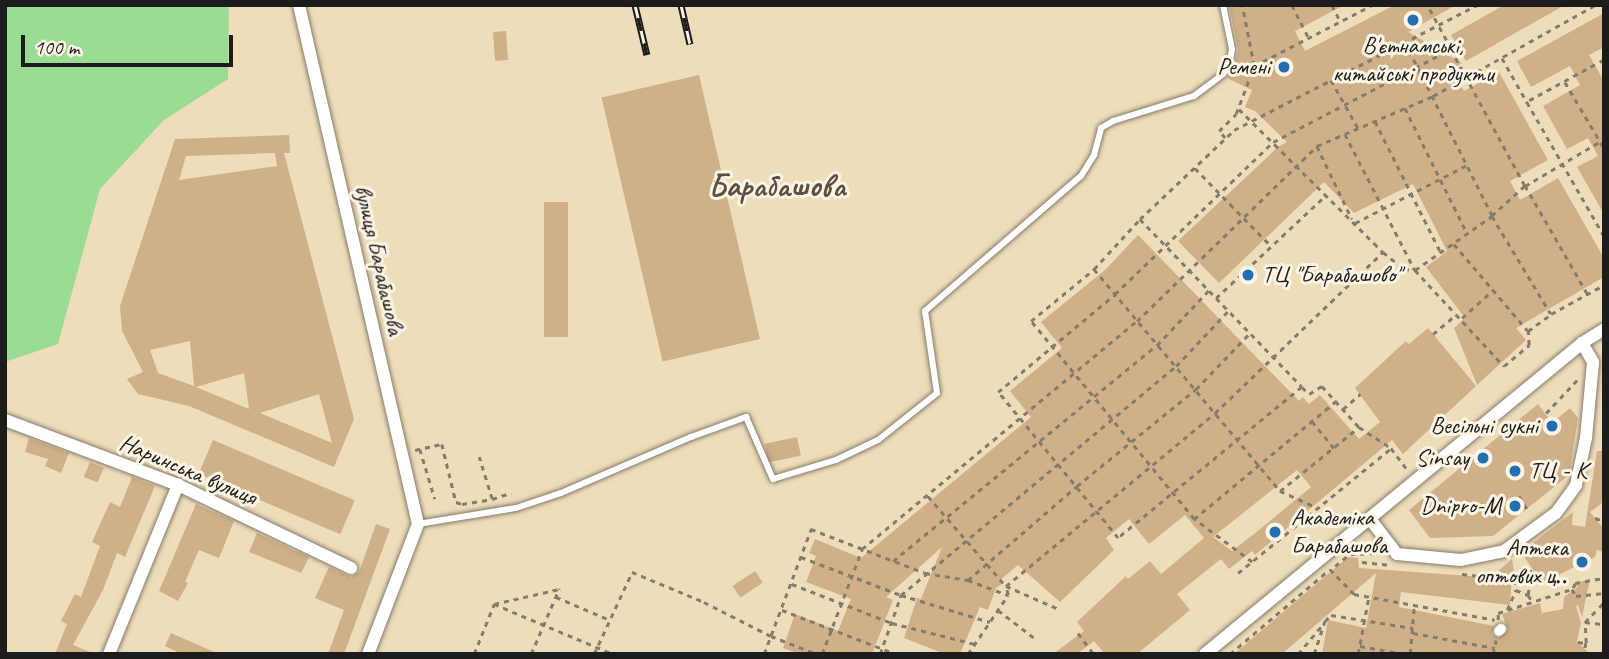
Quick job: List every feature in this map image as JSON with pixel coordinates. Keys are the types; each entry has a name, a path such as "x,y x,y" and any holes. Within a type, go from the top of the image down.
{"street":[{"name":"вулиця Барабашова","path":"299,5 418,524"},
{"path":"1205,654 1582,343 1604,329"},
{"path":"1370,519 1397,554 1461,560 1490,556 1510,548 1556,513 1572,494 1581,469 1593,362 1582,343"},
{"name":"Наринська вулиця","path":"5,420 178,485 351,568"},
{"path":"109,654 178,485"},
{"path":"368,654 418,524"}],"lane":[{"path":"418,524 516,508 561,493 691,437 746,417 774,479 849,456 878,440 937,393 925,312 1072,186 1094,155 1101,128 1113,121 1194,96 1223,74 1229,66 1232,49 1223,5"}],"path":[{"path":"1225,138 1219,131 1239,109 1254,66 1242,5"},
{"path":"1292,5 1309,38"},
{"path":"1332,5 1341,22"},
{"path":"1427,5 1587,294"},
{"path":"1252,562 1194,519 1031,321 1094,269 1140,219 1225,138 1477,5"},
{"path":"594,654 632,572 704,602 771,636 820,654 862,549 1137,321 1317,146 1433,96 1595,5"},
{"path":"1254,66 1369,6"},
{"path":"1405,43 1492,216 1551,314"},
{"path":"1302,387 1118,538 999,392 1115,294 1273,142 1451,49"},
{"path":"1502,58 1604,236"},
{"path":"1527,102 1604,60"},
{"path":"1331,80 1358,128"},
{"path":"1565,82 1602,140 1604,148"},
{"path":"1405,108 1467,233"},
{"path":"1239,109 1383,252 1404,269 1415,270 1492,216 1525,186 1602,140"},
{"path":"1375,121 1440,251"},
{"path":"1345,134 1415,270 1458,313 1504,366 1529,345 1528,331 1453,243"},
{"path":"1317,146 1354,224"},
{"path":"1354,224 1382,206 1467,165"},
{"path":"1195,168 1271,247"},
{"path":"1216,298 1326,195"},
{"path":"1140,219 1271,358 1309,394 1322,386 1359,427 1391,448 1417,480"},
{"path":"1006,586 1215,413 1383,252"},
{"path":"1094,269 1280,491 1317,508"},
{"path":"1528,331 1551,314 1604,285"},
{"path":"893,561 1157,345 1209,290"},
{"path":"1462,318 1493,290"},
{"path":"881,652 901,595 1176,366 1228,311"},
{"path":"1433,334 1458,313"},
{"path":"968,580 985,563 1196,389 1249,334"},
{"path":"1546,414 1593,362"},
{"path":"1343,409 1360,394"},
{"path":"1194,519 1336,401"},
{"path":"1312,421 1334,448"},
{"path":"1280,491 1359,427"},
{"path":"413,451 442,444 456,502 462,504 511,493"},
{"path":"1238,573 1391,448"},
{"path":"420,449 435,499"},
{"path":"479,457 492,499"},
{"path":"928,495 1006,586 1059,609"},
{"path":"1519,496 1527,509"},
{"path":"1595,518 1604,521"},
{"path":"764,654 811,529 925,573 968,580 1008,595"},
{"path":"1230,654 1350,554 1397,554"},
{"path":"800,557 851,578 990,622"},
{"path":"1528,595 1531,567"},
{"path":"1330,569 1354,594 1499,627"},
{"path":"1497,613 1572,589 1575,583 1604,579"},
{"path":"792,584 892,624 975,644"},
{"path":"968,654 1008,595 1006,586"},
{"path":"494,604 559,589 531,654"},
{"path":"1572,589 1576,596 1604,593"},
{"path":"1507,610 1516,590 1528,595 1533,601"},
{"path":"1358,654 1365,627 1362,621 1368,596"},
{"path":"556,597 610,620"},
{"path":"1584,654 1585,622 1604,602"},
{"path":"494,604 612,654"},
{"path":"474,654 494,604"},
{"path":"1410,654 1414,607"},
{"path":"782,610 881,652 896,654"},
{"path":"998,610 1037,640"},
{"path":"1298,654 1331,615 1495,648"},
{"path":"1314,654 1325,621"},
{"path":"1585,622 1602,624"},
{"path":"1078,633 1094,654"},
{"path":"1578,642 1586,643"},
{"path":"1360,646 1404,654"}],"green space":[{"path":"5,5 229,5 228,79 164,120 100,189 58,344 5,362"}],"building":[{"path":"1229,5 1344,5 1295,31 1305,51 1395,5 1456,5 1408,32 1462,63 1452,69 1464,91 1499,72 1548,160 1510,181 1520,200 1558,178 1604,258 1604,277 1516,328 1526,340 1477,385 1454,328 1465,318 1426,267 1447,251 1413,184 1354,213 1324,182 1219,283 1178,241 1278,147 1287,142 1255,111 1245,107 1252,90 1227,78 1234,68 1238,49"},
{"path":"1504,5 1565,5 1466,61 1451,35"},
{"path":"1604,13 1604,47 1589,55 1604,81 1604,214 1577,167 1598,156 1588,138 1567,149 1543,106 1580,85 1570,66 1531,87 1517,61"},
{"path":"506,31 508,60 495,61 493,32"},
{"path":"699,75 760,339 663,362 602,97"},
{"path":"289,135 290,153 284,153 354,419 334,467 189,406 138,394 127,379 143,372 122,331 120,306 175,139","holes":["275,153 277,166 179,180 186,156","190,341 194,386 158,373 150,350","244,373 249,409 196,387","319,394 332,443 260,413"]},
{"path":"544,202 568,202 568,337 544,337"},
{"path":"1138,235 1299,401 1303,397 1309,404 1320,395 1359,439 1380,422 1355,388 1406,341 1409,344 1428,328 1476,386 1403,454 1392,440 1255,555 1252,551 1229,569 1221,559 1177,594 1190,610 1137,654 1105,654 1094,641 1077,654 1053,654 1084,631 1077,622 1126,576 1128,579 1150,561 1161,574 1204,538 1185,515 1149,544 1129,519 1106,538 1114,550 1060,602 1018,565 1000,580 1003,583 996,588 988,610 980,607 960,654 945,654 904,638 917,598 921,599 942,547 886,597 893,600 872,654 799,654 783,648 795,614 838,631 851,599 806,582 816,556 809,553 815,539 861,558 1031,417 1010,391 1062,348 1041,322 1105,270","holes":["1297,470 1311,487 1232,551 1213,537"]},
{"name":"ТЦ - К","path":"1538,404 1552,423 1570,408 1578,418 1569,475 1493,536 1430,538 1409,510"},
{"path":"797,437 801,456 769,462 765,444"},
{"path":"29,438 69,453 61,473 45,466 48,459 25,452"},
{"path":"213,440 355,500 340,534 199,474"},
{"path":"1597,451 1604,451 1604,488 1601,504 1590,512 1604,529 1604,552 1597,550 1595,557 1542,583 1521,552 1573,512 1572,525 1585,527"},
{"path":"90,462 104,468 98,483 84,477"},
{"path":"132,477 155,486 125,557 117,553 103,590 73,645 95,654 55,654 67,624 61,621 75,594 81,597 100,546 92,542 110,502 120,507"},
{"path":"196,504 234,521 219,558 199,550 185,582 188,583 178,601 159,591"},
{"path":"376,524 390,529 344,654 328,654 344,610 315,598 329,567 351,577 359,572"},
{"path":"257,533 309,557 301,573 249,552"},
{"path":"1348,557 1358,558 1359,568 1484,577 1484,571 1497,572 1512,559 1515,577 1512,577 1510,605 1401,592 1399,607 1494,626 1492,634 1498,638 1508,630 1502,614 1540,603 1542,613 1563,609 1564,597 1577,588 1576,583 1590,579 1582,617 1578,605 1576,606 1581,623 1577,641 1590,654 1322,654 1328,620 1366,628 1376,573 1282,654 1234,654"},
{"path":"755,571 763,583 740,598 733,586"},
{"path":"171,633 219,654 182,654 165,646"}],"railway":[{"path":"635,5 647,55"},
{"path":"681,5 690,44"}],"place":[{"name":"В'єтнамські, китайські продукти","path":"1413,20"},
{"name":"Ремені","path":"1284,67"},
{"name":"ТЦ \"Барабашово\"","path":"1248,275"},
{"name":"Весільні сукні","path":"1552,426"},
{"name":"Sinsay","path":"1483,458"},
{"name":"ТЦ - К","path":"1515,471"},
{"name":"Dnipro-M","path":"1515,506"},
{"name":"Академіка Барабашова","path":"1275,532"},
{"name":"Аптека оптових ц‥","path":"1582,562"}],"district":[{"name":"Барабашова","path":"777,186"}]}
